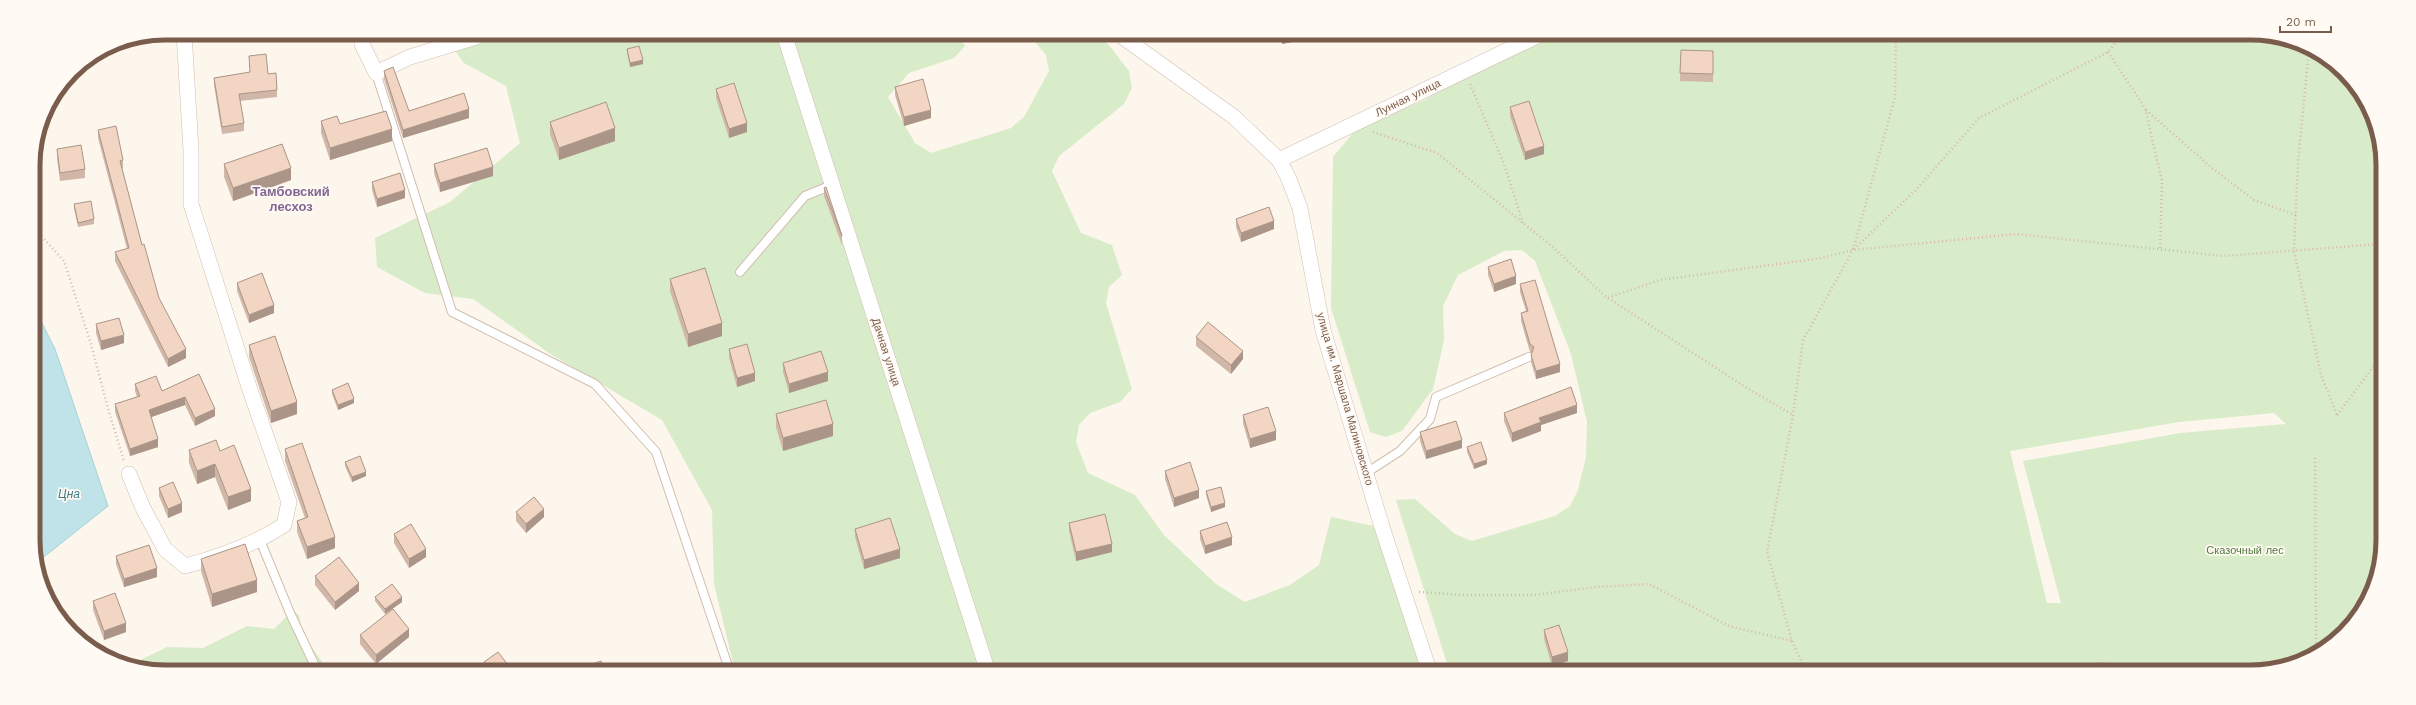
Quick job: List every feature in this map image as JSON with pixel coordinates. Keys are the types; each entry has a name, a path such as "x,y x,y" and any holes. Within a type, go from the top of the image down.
{"street":[{"path":"129,474 143,508 165,548 185,566 219,558 260,540 284,525 289,502 250,390 191,204 191,150 184,40"},
{"path":"363,40 362,44 376,73 410,57 466,40"},
{"name":"Дачная улица","path":"786,40 986,665"},
{"name":"улица им. Маршала Малиновского","path":"1127,40 1234,117 1279,160 1300,208 1323,330 1366,473 1427,665"},
{"name":"Лунная улица","path":"1279,160 1529,40"}],"lane":[{"path":"376,73 452,312 595,384 656,452 728,665"},
{"path":"740,272 805,196 832,185"},
{"path":"1366,473 1400,451 1430,419 1436,397 1529,357"},
{"path":"260,540 290,613 315,665"}],"path":[{"path":"1803,665 1792,641 1767,552 1793,415 1803,340 1854,250 1895,97 1896,40"},
{"path":"1854,250 1915,192 1979,118 2108,52 2118,40"},
{"path":"2108,52 2145,108 2212,168 2254,200 2296,215"},
{"path":"2308,54 2298,163 2294,251 2321,375 2337,415 2376,363"},
{"path":"1464,71 1504,164 1523,223"},
{"path":"2145,108 2162,182 2160,250"},
{"path":"1356,123 1358,127 1437,153 1554,248 1607,298 1747,388 1793,415"},
{"path":"1607,298 1660,280 1822,258 1854,250 2016,234 2223,256 2376,244"},
{"path":"40,237 44,239 64,262 86,329 109,412 129,474"},
{"path":"2315,458 2316,647"},
{"path":"1403,591 1464,595 1534,595 1596,587 1649,584 1729,626 1792,641"},
{"path":"2098,663 2121,665"}],"green space":[{"path":"447,40 962,40 965,46 954,58 909,73 888,97 915,143 931,153 1011,128 1024,117 1049,71 1046,55 1033,40 1100,40 1108,44 1129,71 1132,88 1124,104 1059,156 1052,171 1081,233 1112,245 1122,275 1109,287 1106,303 1132,389 1120,402 1090,413 1079,425 1076,442 1088,473 1135,495 1164,535 1216,584 1245,602 1290,585 1319,565 1331,517 1378,527 1419,665 734,665 714,584 712,510 662,420 552,355 473,299 425,293 377,267 375,238 450,202 520,143 506,86 464,63"},
{"name":"Сказочный лес","path":"1539,40 2251,40 2283,44 2314,57 2333,71 2355,96 2369,125 2374,141 2376,157 2376,540 2372,572 2359,602 2350,616 2339,628 2314,648 2283,661 2259,665 1447,665 1396,500 1415,499 1455,534 1472,541 1555,516 1570,506 1578,490 1586,457 1587,422 1571,354 1535,261 1522,250 1504,251 1458,275 1443,306 1444,340 1433,389 1402,431 1386,437 1370,432 1331,308 1333,157 1358,127 1425,100 1462,77","holes":["2274,413 2286,424 2180,433 2023,461 2061,603 2047,603 2010,451 2179,422"]},
{"path":"295,612 299,615 303,636 325,665 165,665 137,662 167,647 203,648 247,626 274,629 290,613"}],"water":[{"name":"Цна","path":"40,319 55,349 108,506 41,559 40,548"}],"building":[{"path":"639,46 643,60 630,63 627,49"},
{"path":"1681,50 1713,51 1713,74 1680,73"},
{"path":"266,54 268,74 276,73 277,90 239,94 244,123 222,127 214,78 250,72 249,56"},
{"path":"393,67 409,111 464,93 469,109 403,130 384,71"},
{"path":"923,79 931,110 904,117 895,87"},
{"path":"734,83 747,123 729,129 716,89"},
{"path":"1529,101 1544,146 1525,152 1510,107"},
{"path":"606,102 615,128 559,148 550,122"},
{"path":"386,111 392,129 330,148 321,121 337,116 340,124"},
{"path":"116,126 123,160 120,161 142,245 144,244 159,298 186,349 168,359 115,252 129,248 98,130"},
{"path":"282,144 291,168 233,188 224,164"},
{"path":"81,145 85,169 60,173 57,149"},
{"path":"487,148 493,167 440,183 434,164"},
{"path":"400,173 405,190 377,199 372,182"},
{"path":"826,187 842,236 824,188"},
{"path":"91,201 94,219 78,223 74,204"},
{"path":"1269,207 1274,221 1241,233 1236,219"},
{"path":"1511,259 1516,276 1494,284 1488,267"},
{"path":"705,268 722,323 688,334 670,279"},
{"path":"262,273 274,305 249,315 237,283"},
{"path":"1535,280 1560,364 1536,371 1531,355 1534,347 1530,344 1521,313 1528,311 1520,284"},
{"path":"119,318 124,335 101,341 96,324"},
{"path":"1208,322 1243,351 1231,365 1196,337"},
{"path":"275,336 297,402 271,411 249,345"},
{"path":"747,344 755,373 737,378 729,349"},
{"path":"821,351 828,372 789,384 783,363"},
{"path":"199,374 215,409 195,418 185,397 149,410 158,439 130,449 115,404 140,396 135,384 156,376 162,391"},
{"path":"348,383 354,399 338,405 332,390"},
{"path":"1571,387 1577,405 1539,418 1541,422 1512,433 1504,413"},
{"path":"826,400 833,424 783,438 776,414"},
{"path":"1268,407 1276,431 1250,439 1243,415"},
{"path":"1456,421 1462,440 1426,451 1420,432"},
{"path":"216,440 220,451 234,445 251,489 228,497 215,464 197,471 189,450"},
{"path":"1481,442 1487,460 1474,464 1467,447"},
{"path":"302,443 335,537 307,547 297,521 308,517 285,449"},
{"path":"360,456 366,472 352,477 345,462"},
{"path":"1190,462 1199,490 1174,498 1165,471"},
{"path":"173,482 182,503 168,509 159,488"},
{"path":"1221,487 1225,503 1211,507 1206,491"},
{"path":"534,497 544,509 526,524 516,512"},
{"path":"1105,514 1112,544 1076,552 1069,523"},
{"path":"890,518 900,549 864,560 855,529"},
{"path":"1227,522 1232,537 1205,546 1200,531"},
{"path":"411,524 426,549 409,559 394,534"},
{"path":"245,544 257,580 212,594 201,559"},
{"path":"149,545 157,568 124,579 116,556"},
{"path":"339,557 359,583 335,602 315,576"},
{"path":"392,584 402,597 385,609 375,597"},
{"path":"115,593 126,623 104,631 93,601"},
{"path":"393,609 409,629 376,655 360,635"},
{"path":"1559,625 1568,652 1552,657 1544,630"},
{"path":"498,652 508,665 486,665 484,662"},
{"path":"601,661 603,665 590,665"}],"district":[{"name":"Тамбовский лесхоз","path":"291,198"}]}
